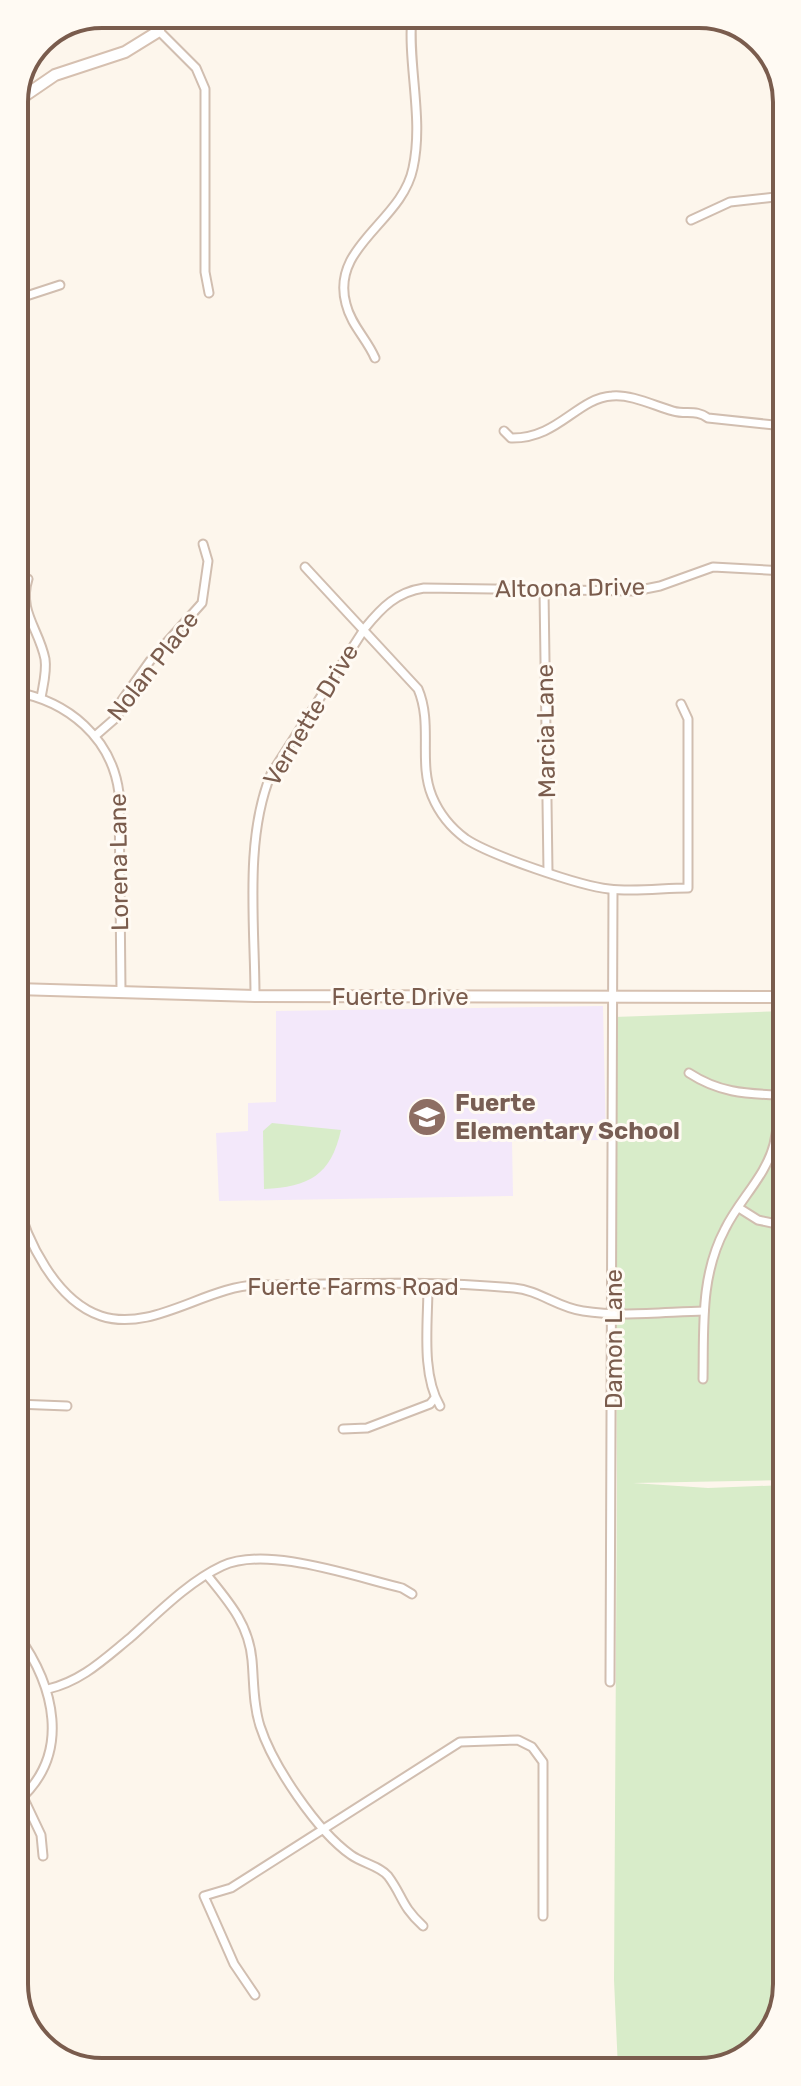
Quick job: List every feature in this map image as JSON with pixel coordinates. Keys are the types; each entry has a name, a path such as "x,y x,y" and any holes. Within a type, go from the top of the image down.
{"street":[{"path":"157,28 196,68 205,89 205,272 209,293"},
{"path":"375,358 346,306 345,280 353,255 396,206 413,168 416,147 412,28"},
{"path":"29,93 55,75 125,52 159,31"},
{"path":"691,220 730,202 773,197"},
{"path":"28,298 60,285"},
{"path":"504,431 511,438 541,434 598,400 612,396 679,413 699,412 708,418 773,425"},
{"name":"Nolan Place","path":"95,736 118,716 120,703 150,661 202,603 208,561 203,544"},
{"name":"Altoona Drive","path":"365,628 391,600 416,589 649,589 691,572 724,566 773,570"},
{"path":"305,567 365,628 418,689 427,722 426,775 432,795 447,821 475,844 548,871 595,888 688,888 688,719 681,704"},
{"name":"Marcia Lane","path":"544,591 548,871"},
{"path":"28,619 45,662 41,698"},
{"name":"Vernette Drive","path":"255,996 255,838 263,795 271,774 365,628"},
{"name":"Lorena Lane","path":"28,695 71,713 95,736 113,766 119,793 121,991"},
{"path":"613,890 614,996"},
{"name":"Fuerte Drive","path":"28,989 255,996 773,997"},
{"name":"Damon Lane","path":"610,1682 614,996"},
{"path":"689,1073 707,1084 733,1093 773,1095"},
{"path":"703,1379 708,1267 725,1227 773,1147"},
{"path":"739,1208 758,1220 773,1223"},
{"name":"Fuerte Farms Road","path":"28,1229 63,1289 82,1307 122,1320 152,1314 209,1293 249,1285 516,1288 576,1310 704,1311"},
{"path":"428,1286 428,1356 435,1398 440,1406"},
{"path":"343,1429 375,1425 430,1404 435,1398"},
{"path":"28,1404 67,1406"},
{"path":"48,1689 82,1677 207,1575 241,1560 282,1561 402,1588 412,1594"},
{"path":"207,1575 240,1615 247,1634 260,1728 291,1786 325,1829 352,1856 387,1874 405,1909 423,1926"},
{"path":"28,1650 48,1689 53,1717 51,1740 40,1772 28,1789"},
{"path":"255,1995 234,1964 204,1896 231,1888 460,1742 527,1743 540,1757 545,1774 543,1916"},
{"path":"28,1813 41,1835 43,1856"}],"shaded area":[{"name":"Fuerte Elementary School","path":"603,1006 606,1140 512,1141 513,1196 219,1201 216,1133 248,1131 248,1103 276,1102 276,1011"}],"green space":[{"path":"773,1011 773,1480 633,1483 708,1488 773,1486 773,1984 765,2016 751,2036 744,2043 713,2057 618,2058 614,1980 617,1483 614,1017"},
{"path":"272,1123 341,1130 331,1158 316,1176 294,1185 264,1189 263,1131"}],"place":[{"name":"Fuerte Elementary School","path":"427,1117"}]}
